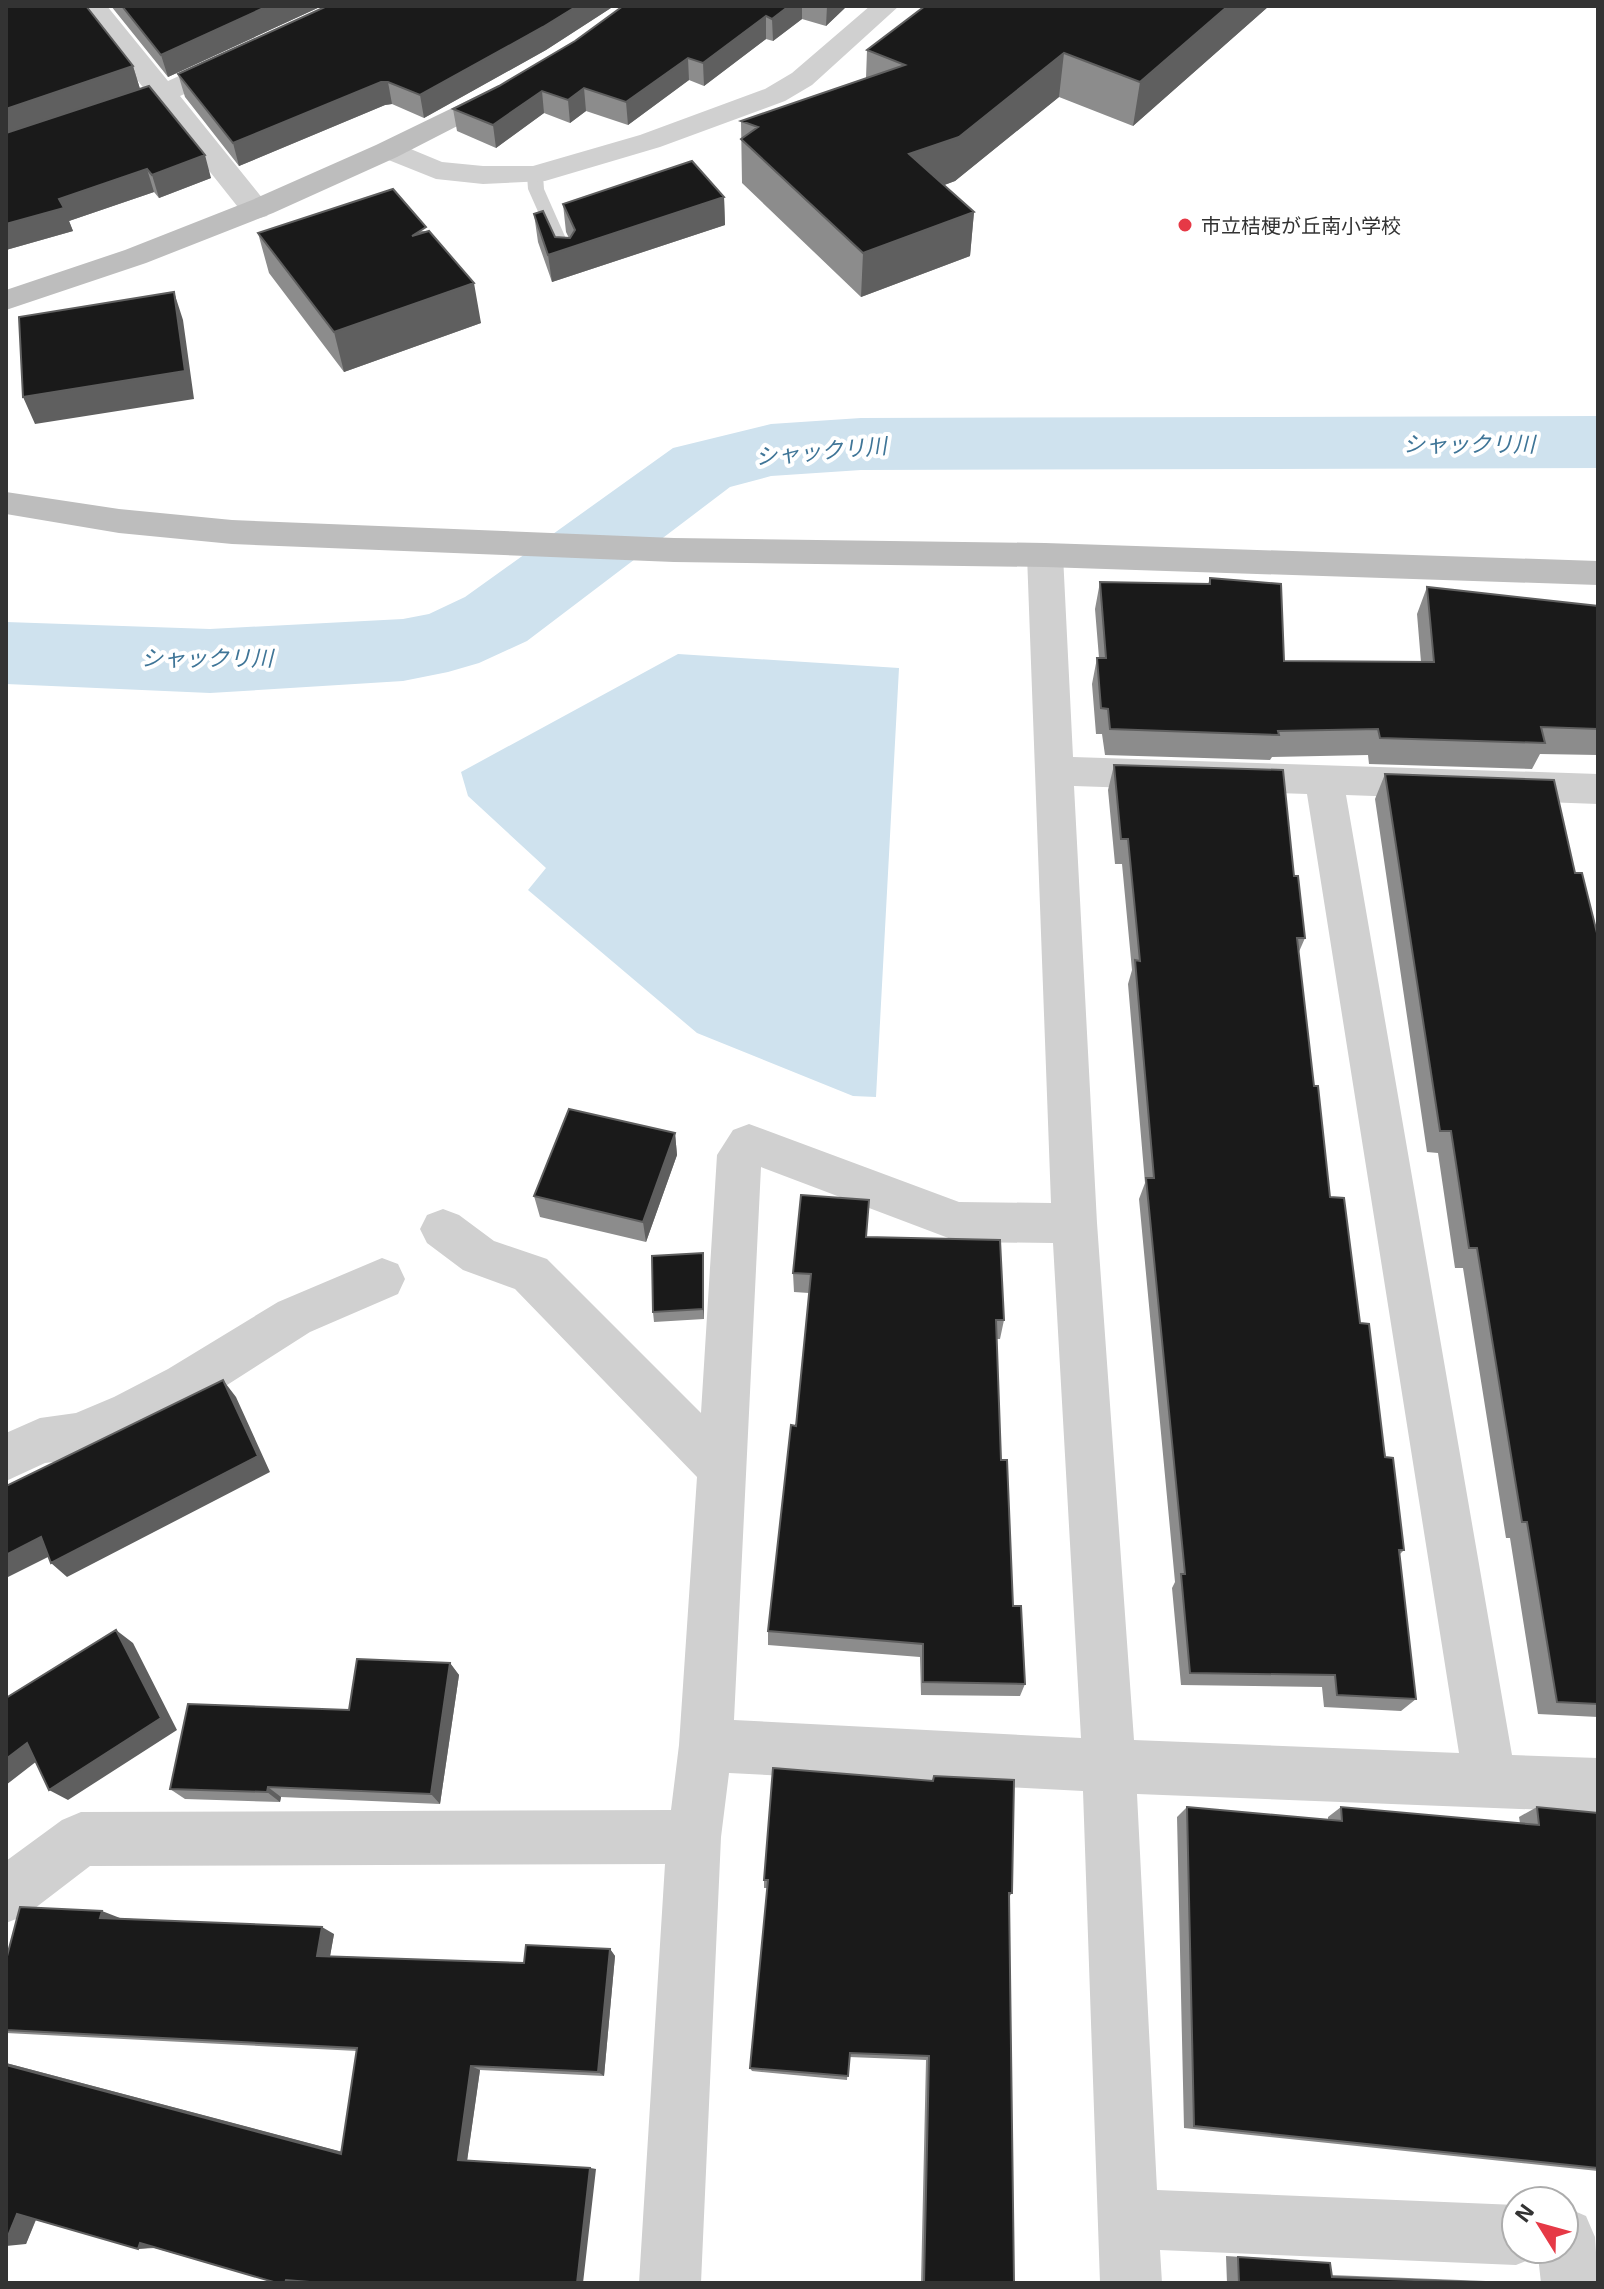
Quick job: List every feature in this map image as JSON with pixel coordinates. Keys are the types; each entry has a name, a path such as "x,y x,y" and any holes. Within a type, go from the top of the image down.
{"street":[{"path":"93,6 256,210"},
{"path":"391,151 436,170 483,175 535,175 686,130 775,95 802,79 886,6"},
{"path":"6,148 164,93 253,53"},
{"path":"6,300 87,274 256,210 391,151 536,72"},
{"path":"6,503 177,529 469,542 674,550 1045,555 1598,573"},
{"path":"1045,555 1074,1223 1109,1766 1131,2283"},
{"path":"1053,771 1598,789"},
{"path":"1324,782 1490,1781"},
{"path":"670,2283 694,1837 706,1745 739,1155 749,1143 959,1222 1074,1223"},
{"path":"443,1229 479,1256 531,1274 722,1468"},
{"path":"6,1458 40,1441 78,1436 131,1413 185,1385 294,1317 382,1279"},
{"path":"706,1745 1109,1766 1598,1785"},
{"path":"6,1895 81,1839 694,1837"},
{"path":"1128,2219 1500,2234"}],"lane":[{"path":"535,175 536,189 567,259"}],"water":[{"path":"678,654 899,668 876,1097 853,1096 697,1033 528,890 546,868 468,796 461,772"}],"building":[{"path":"6,6 86,6 133,66 6,109"},
{"path":"122,6 268,6 161,55"},
{"path":"327,6 577,6 420,95 381,82 233,143 178,74"},
{"path":"623,6 789,6 772,19 766,16 703,63 688,58 626,102 584,88 568,100 542,91 493,125 453,109 575,41"},
{"path":"925,6 1228,6 1140,82 1064,53 959,137 909,154 974,212 863,253 741,139 758,127 741,121 905,65 867,50"},
{"path":"149,86 205,155 152,175 147,169 59,199 64,208 6,224 6,133"},
{"path":"692,161 724,197 548,255 534,214 543,211 555,237 570,238 575,230 563,204"},
{"path":"393,189 426,227 412,236 429,231 474,283 334,332 258,233"},
{"path":"174,292 185,371 23,397 19,317"},
{"path":"1210,578 1281,584 1284,661 1434,662 1427,587 1598,606 1598,729 1541,727 1545,743 1380,738 1378,729 1278,731 1279,735 1110,729 1108,709 1101,708 1097,658 1106,658 1100,582 1210,584"},
{"path":"1114,765 1283,770 1294,876 1298,876 1305,938 1297,938 1314,1086 1318,1086 1330,1197 1344,1198 1360,1323 1369,1324 1385,1457 1393,1458 1404,1550 1399,1550 1416,1699 1337,1695 1335,1675 1190,1673 1181,1574 1185,1574 1146,1178 1154,1178 1135,960 1140,961 1128,839 1121,839"},
{"path":"1385,774 1554,780 1575,873 1582,873 1598,937 1598,1704 1557,1702 1527,1522 1522,1522 1477,1248 1469,1248 1451,1131 1440,1131"},
{"path":"569,1109 675,1133 643,1222 534,1196"},
{"path":"801,1195 869,1200 866,1237 1000,1240 1004,1320 996,1320 1001,1460 1007,1460 1013,1606 1021,1606 1025,1684 923,1682 923,1644 768,1631 791,1425 796,1426 811,1274 793,1273"},
{"path":"703,1253 703,1309 653,1312 652,1256"},
{"path":"223,1380 258,1456 51,1563 41,1537 6,1555 6,1486"},
{"path":"116,1630 161,1718 49,1790 27,1743 6,1759 6,1698"},
{"path":"357,1659 450,1663 431,1794 268,1787 267,1792 170,1789 188,1704 349,1710"},
{"path":"773,1768 933,1781 934,1776 1014,1780 1012,1893 1009,1893 1014,2283 924,2283 929,2056 850,2053 848,2076 750,2068 768,1880 764,1880"},
{"path":"1187,1807 1342,1821 1341,1807 1539,1825 1537,1807 1598,1813 1598,2168 1194,2126"},
{"path":"20,1907 102,1911 100,1918 322,1927 317,1956 524,1963 526,1945 610,1949 598,2072 471,2066 458,2160 590,2168 577,2283 322,2283 286,2280 285,2283 277,2283 140,2243 138,2249 17,2214 6,2241 6,2065 341,2154 357,2048 6,2030 6,1960"},
{"path":"1238,2257 1330,2263 1332,2277 1498,2283 1239,2283"}],"waterway":[{"name":"シャックリ川","path":"6,653 210,661 403,650 448,641 496,619 702,467 771,450 861,444 1598,442"}],"place":[{"name":"市立桔梗が丘南小学校","path":"1185,225"}]}
